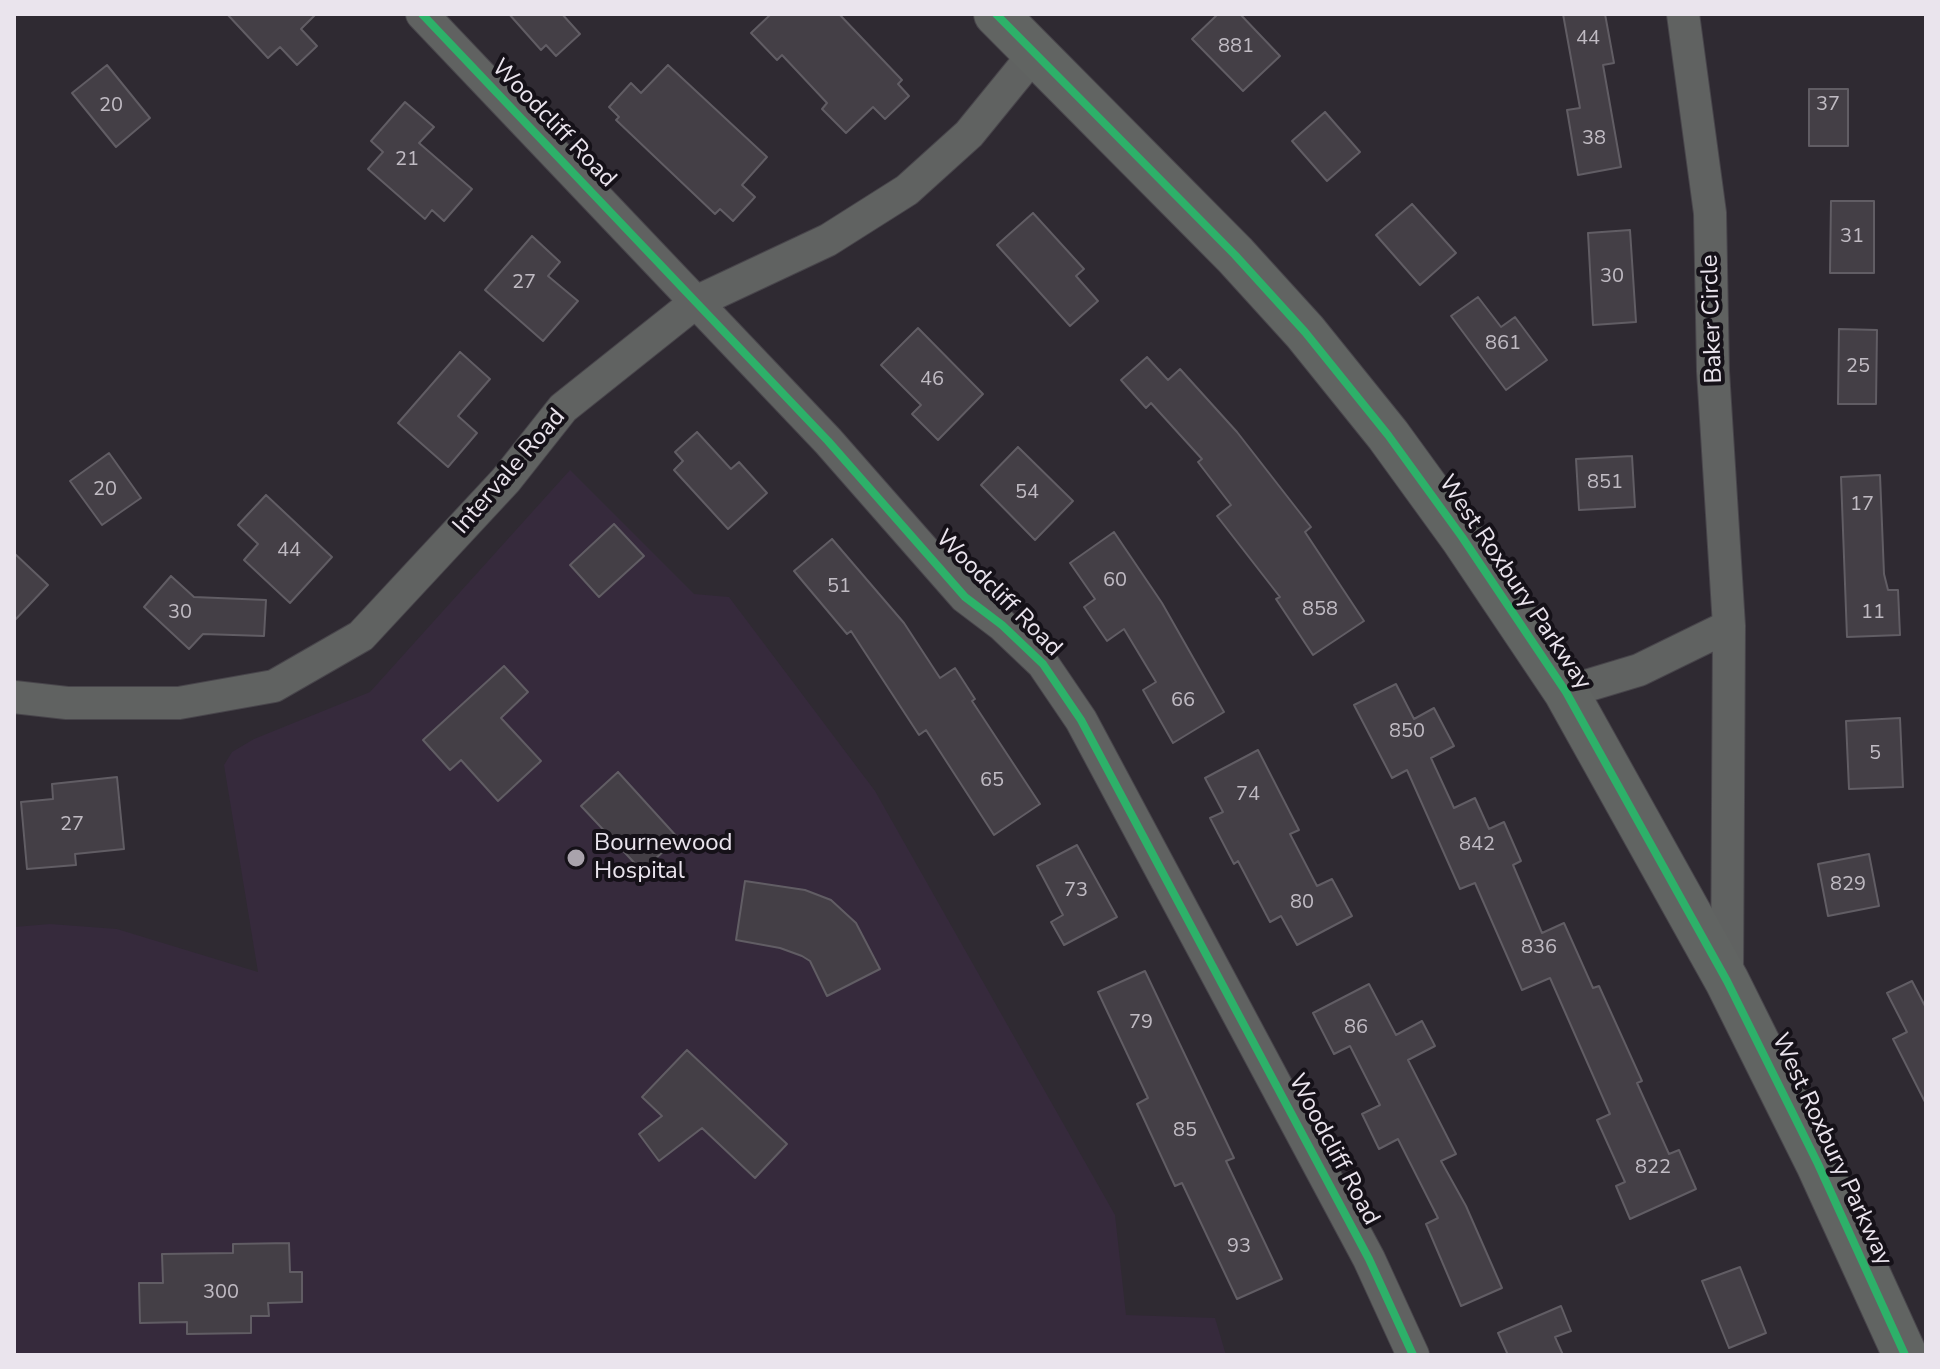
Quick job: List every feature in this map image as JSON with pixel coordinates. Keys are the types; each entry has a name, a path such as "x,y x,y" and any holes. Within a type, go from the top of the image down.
{"main road":[{"name":"West Roxbury Parkway","path":"996,14 1235,255 1305,332 1425,486 1566,692 1727,981 1818,1164 1905,1355"}],"street":[{"name":"Woodcliff Road","path":"422,14 828,441 965,597 1002,625 1043,664 1081,720 1369,1259 1413,1355"},
{"name":"Baker Circle","path":"1683,14 1710,213 1713,371 1729,626 1727,981"},
{"name":"Intervale Road","path":"14,697 67,703 179,703 274,686 361,636 506,480 563,408 696,302 828,240 907,190 969,134 1035,53"},
{"path":"1566,692 1639,670 1729,626"}],"shaded area":[{"name":"Bournewood Hospital","path":"570,470 694,594 729,597 875,791 1115,1215 1126,1315 1215,1318 1226,1355 14,1355 14,927 50,924 117,929 258,972 224,765 232,752 254,739 370,692"}],"building":[{"path":"227,14 316,14 301,29 317,46 297,65 280,47 268,58"},
{"path":"509,14 562,14 580,34 556,56 546,45 541,50"},
{"path":"771,14 839,14 902,80 898,84 909,96 885,119 873,107 846,133 822,109 827,103 782,55 777,60 751,33"},
{"path":"1218,14 1240,14 1280,56 1243,91 1192,39"},
{"path":"1563,14 1605,14 1614,63 1603,65 1621,167 1578,175 1567,110 1580,108"},
{"path":"107,65 150,118 116,147 72,93"},
{"path":"668,65 767,157 742,185 755,197 733,221 720,209 715,214 616,120 619,117 609,107 631,83 641,93"},
{"path":"1809,89 1848,89 1848,146 1809,146"},
{"path":"405,102 434,127 419,143 472,189 444,221 432,210 425,219 368,169 383,152 371,141"},
{"path":"1325,112 1360,152 1327,181 1292,141"},
{"path":"1831,201 1874,201 1874,273 1830,273"},
{"path":"1412,204 1456,253 1420,285 1376,235"},
{"path":"1033,213 1084,269 1076,276 1098,301 1070,326 997,245"},
{"path":"1630,230 1636,322 1593,325 1588,233"},
{"path":"532,236 560,262 548,276 578,301 543,341 485,290"},
{"path":"1478,297 1501,327 1515,317 1547,360 1506,390 1451,316"},
{"path":"918,328 983,394 938,440 912,414 921,405 881,365"},
{"path":"1839,329 1877,330 1876,404 1838,404"},
{"path":"460,352 490,379 458,416 477,433 448,467 398,423"},
{"path":"1147,357 1168,380 1180,369 1237,432 1311,527 1305,532 1364,621 1313,655 1276,599 1280,597 1217,516 1231,505 1198,462 1202,459 1151,403 1146,408 1121,380"},
{"path":"697,432 731,469 739,462 767,493 728,529 674,470 683,461 675,452"},
{"path":"1018,447 1073,501 1035,540 981,485"},
{"path":"109,453 141,498 102,525 70,481"},
{"path":"1632,456 1635,507 1579,510 1576,459"},
{"path":"1880,475 1884,574 1888,590 1898,590 1900,635 1847,637 1841,477"},
{"path":"266,495 332,557 290,603 244,560 258,544 238,525"},
{"path":"614,524 644,556 599,597 570,565"},
{"path":"1114,532 1162,603 1224,712 1173,743 1143,690 1156,682 1124,629 1107,641 1084,607 1095,599 1070,563"},
{"path":"832,539 904,623 940,678 955,668 975,699 972,701 1040,804 994,835 926,730 919,735 851,631 847,634 794,571"},
{"path":"14,553 48,585 14,621"},
{"path":"171,576 194,597 266,600 264,636 203,634 189,649 144,607"},
{"path":"504,666 528,692 501,718 541,761 498,801 461,760 450,770 423,740"},
{"path":"1396,684 1414,719 1434,708 1454,746 1431,758 1454,808 1475,798 1489,829 1504,822 1521,861 1513,865 1542,933 1564,923 1593,988 1599,986 1642,1081 1637,1083 1669,1154 1679,1150 1696,1189 1630,1219 1616,1186 1625,1182 1597,1120 1610,1114 1550,978 1522,990 1475,883 1460,889 1407,770 1392,778 1354,705"},
{"path":"1900,718 1903,787 1849,789 1846,721"},
{"path":"1258,750 1299,830 1290,834 1317,886 1332,879 1352,916 1297,945 1281,916 1270,922 1238,861 1234,864 1210,818 1223,812 1205,778"},
{"path":"618,772 678,838 642,871 581,806"},
{"path":"117,777 124,849 75,854 76,865 27,869 21,802 53,799 52,784"},
{"path":"1077,845 1117,917 1064,945 1051,922 1063,915 1037,866"},
{"path":"1869,854 1879,906 1828,916 1818,864"},
{"path":"745,881 805,890 831,900 856,923 880,969 827,996 810,961 802,956 780,948 736,940"},
{"path":"1145,971 1234,1158 1226,1161 1282,1279 1237,1299 1182,1183 1175,1186 1137,1104 1148,1098 1098,992"},
{"path":"1912,981 1926,1008 1926,1104 1893,1039 1907,1032 1887,993"},
{"path":"1369,984 1396,1035 1422,1021 1435,1046 1408,1060 1456,1154 1441,1161 1466,1206 1502,1288 1461,1306 1426,1224 1438,1218 1398,1139 1379,1149 1362,1114 1380,1105 1350,1046 1334,1054 1313,1013"},
{"path":"687,1050 787,1144 755,1178 702,1128 659,1161 639,1134 662,1116 642,1097"},
{"path":"289,1243 290,1272 302,1272 302,1302 268,1303 269,1316 251,1316 251,1333 187,1334 187,1322 140,1323 139,1283 163,1283 162,1254 233,1253 233,1244"},
{"path":"1740,1267 1766,1333 1729,1348 1702,1281"},
{"path":"1561,1306 1571,1331 1555,1337 1563,1355 1508,1355 1498,1333"}],"cycle path":[{"path":"422,14 828,441 965,597 1002,625 1043,664 1081,720 1369,1259 1413,1355"},
{"path":"996,14 1235,255 1305,332 1388,435 1462,537 1566,692 1727,981 1818,1164 1905,1355"}],"place":[{"name":"Bournewood Hospital","path":"576,858"}]}
